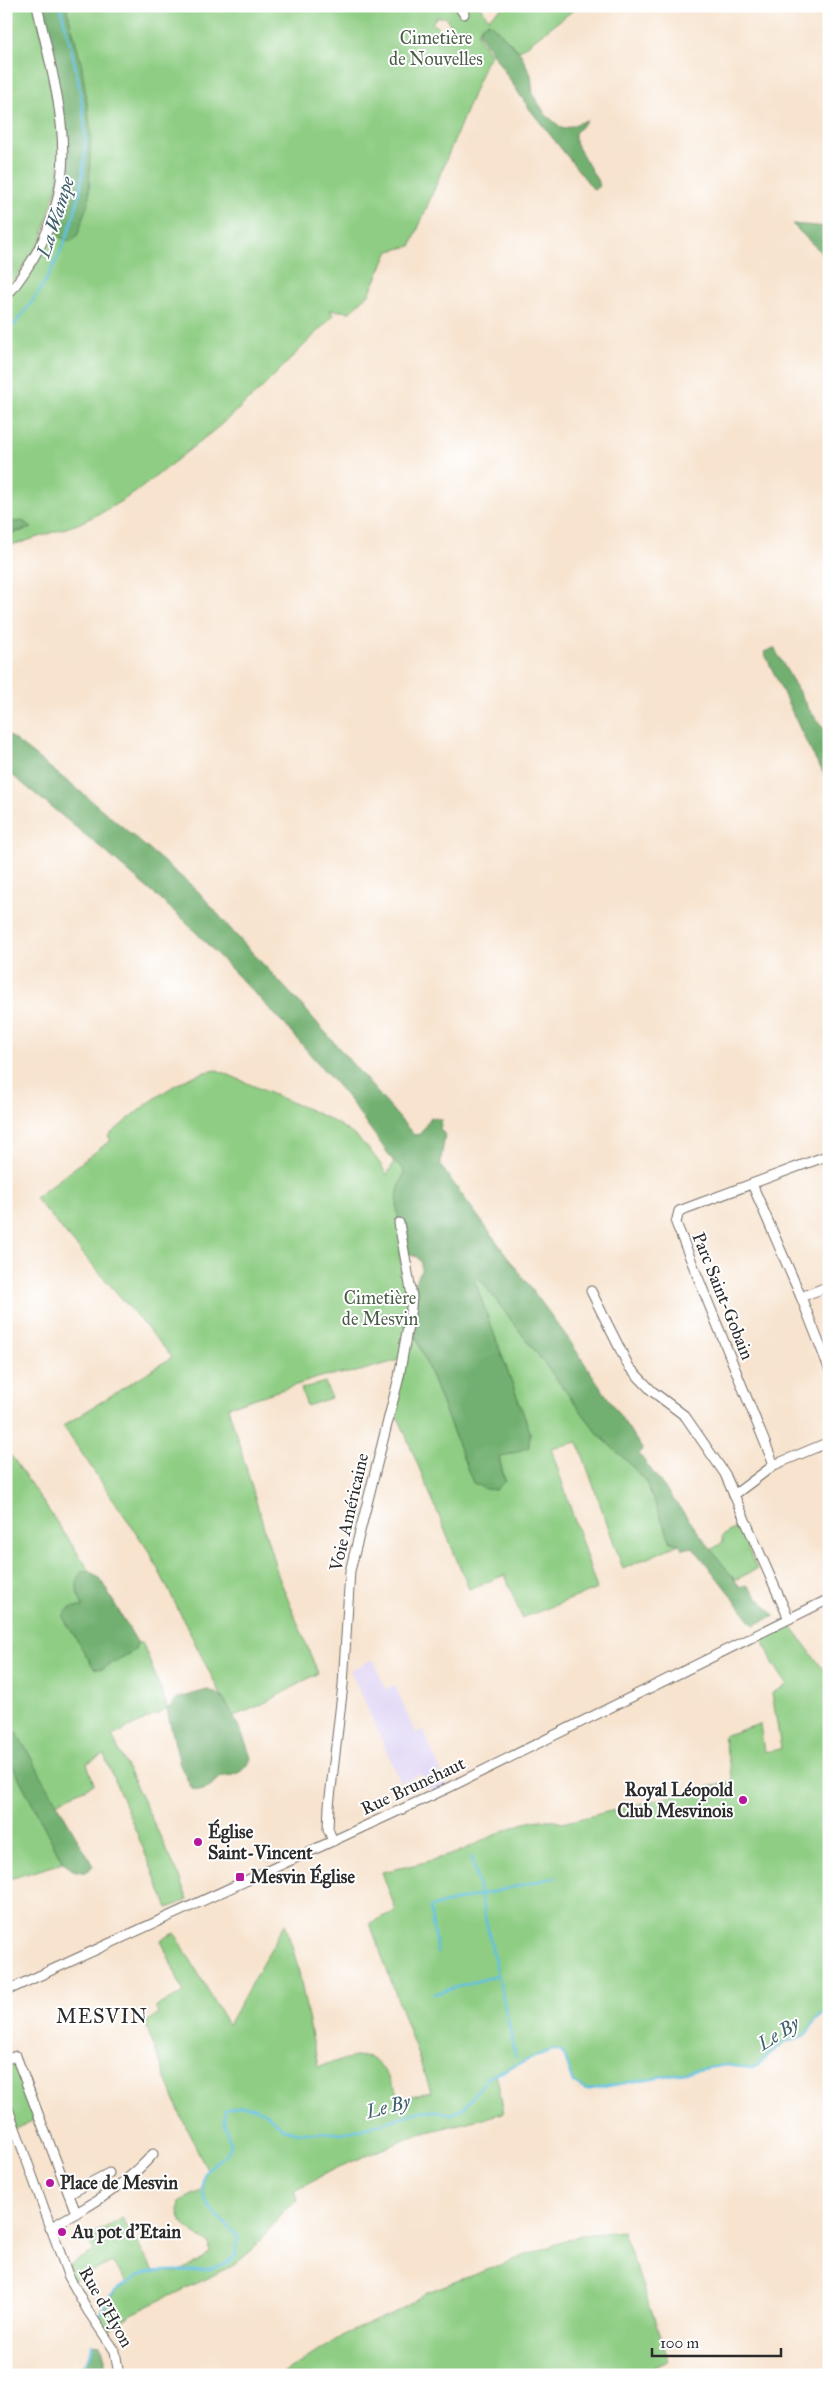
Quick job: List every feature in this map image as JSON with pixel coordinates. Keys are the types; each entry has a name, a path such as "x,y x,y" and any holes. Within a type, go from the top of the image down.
{"street":[{"path":"6,297 33,259 49,230 62,178 63,136 60,109 37,6"},
{"name":"Parc Saint-Gobain","path":"774,1465 676,1223 676,1218 679,1211 829,1155"},
{"path":"752,1184 801,1297 829,1368"},
{"name":"Voie Américaine","path":"333,1841 328,1829 329,1806 344,1677 350,1571 399,1377 411,1308 412,1296 399,1223"},
{"path":"801,1297 829,1286"},
{"path":"590,1292 629,1367 652,1391 685,1416 725,1474 789,1619"},
{"path":"734,1495 774,1465 829,1442"},
{"name":"Rue Brunehaut","path":"6,1992 551,1738 829,1599"},
{"path":"6,2059 16,2056 76,2213"},
{"path":"6,2103 50,2228 113,2191 139,2169 153,2154"},
{"path":"69,2194 109,2173"},
{"name":"Rue d'Hyon","path":"50,2228 71,2282 115,2351 119,2375"}],"shaded area":[{"path":"373,1659 385,1689 395,1685 415,1733 423,1730 448,1788 432,1795 421,1774 401,1783 350,1670"}],"green space":[{"path":"6,6 34,6 47,60 59,137 59,178 41,241 6,292"},
{"path":"37,6 66,6 81,62 91,131 89,199 78,234 72,241 65,240 49,230 64,159"},
{"name":"Cimetière de Nouvelles","path":"66,6 480,6 488,18 505,6 579,6 519,51 489,22 479,29 479,33 477,33 491,56 486,62 411,246 389,251 369,294 350,312 330,310 334,315 260,390 217,428 136,492 103,512 78,524 20,543 6,545 6,534 23,531 23,521 6,523 6,297 49,230 56,235 91,131 81,62","holes":["436,17 445,17 453,28 450,34 432,24"]},
{"path":"489,22 521,54 531,75 533,95 546,115 563,129 587,120 575,133 575,142 600,185 594,190 528,107 479,33 482,26"},
{"path":"792,224 829,227 829,260"},
{"path":"23,521 32,528 6,534 6,523"},
{"path":"774,648 808,708 829,736 829,783 808,746 764,652"},
{"path":"6,733 86,796 198,891 234,933 306,1010 414,1135 420,1134 431,1117 442,1120 440,1129 445,1135 440,1165 567,1337 643,1450 639,1454 740,1587 747,1585 775,1616 754,1625 693,1547 683,1549 679,1544 671,1542 646,1482 600,1436 479,1278 475,1282 530,1432 529,1447 499,1458 505,1481 496,1490 485,1489 473,1483 409,1319 414,1286 421,1270 421,1262 417,1257 405,1253 400,1233 397,1203 400,1183 404,1174 403,1169 394,1162 351,1102 286,1026 184,920 100,847 6,770"},
{"name":"Cimetière de Mesvin","path":"217,1070 342,1126 366,1146 387,1175 394,1162 403,1169 405,1175 405,1253 399,1253 403,1271 398,1273 404,1277 408,1288 404,1326 409,1319 473,1483 505,1481 499,1458 529,1447 530,1432 475,1282 479,1278 600,1436 646,1482 671,1542 679,1544 623,1569 578,1442 551,1448 597,1589 522,1618 505,1575 469,1589 399,1419 389,1417 403,1359 356,1372 324,1376 228,1407 278,1575 318,1673 261,1705 232,1717 150,1553 63,1426 172,1357 35,1198 111,1140 108,1136 159,1096 188,1078"},
{"path":"325,1382 331,1398 307,1406 301,1389"},
{"path":"6,1453 13,1458 90,1571 82,1571 77,1593 84,1608 63,1617 94,1668 102,1669 135,1650 137,1642 143,1644 168,1709 112,1736 182,1882 188,1900 168,1908 104,1755 87,1763 94,1784 56,1803 17,1733 6,1733"},
{"path":"738,1526 757,1569 735,1580 711,1550 723,1542 722,1536"},
{"path":"82,1571 90,1571 100,1579 137,1642 135,1650 102,1669 94,1668 63,1617 71,1608 83,1607 77,1585"},
{"path":"786,1620 829,1677 829,2012 817,2019 801,2038 784,2041 764,2060 751,2068 725,2065 586,2090 574,2083 564,2055 560,2051 550,2050 514,2067 496,2072 504,2113 419,2134 339,2167 294,2190 297,2200 285,2210 251,2251 234,2265 132,2314 104,2334 94,2320 103,2311 112,2296 127,2284 112,2262 71,2282 65,2268 94,2251 87,2238 122,2218 154,2271 177,2272 200,2261 210,2252 209,2243 191,2231 182,2222 179,2209 180,2201 201,2191 204,2173 207,2170 179,2112 145,2023 159,2014 156,2006 184,1993 161,1940 175,1933 228,2025 285,1923 297,1963 318,2066 362,2056 370,2057 383,2069 401,2098 431,2092 370,1923 396,1911 382,1872 450,1855 520,1824 549,1820 562,1823 733,1781 723,1736 760,1724 764,1752 781,1749 772,1693 787,1685 773,1663 760,1633 776,1633"},
{"path":"207,1690 218,1694 225,1702 239,1727 251,1759 239,1773 223,1776 206,1789 198,1790 192,1789 180,1765 167,1710 176,1699"},
{"path":"6,1733 17,1733 93,1866 86,1873 73,1870 63,1863 6,1753"},
{"path":"6,1753 63,1863 6,1880"},
{"path":"16,2056 39,2118 15,2129 6,2103 6,2059"},
{"path":"623,2231 669,2361 632,2375 550,2375 548,2370 538,2375 281,2375 345,2334 400,2310 427,2292 581,2235"},
{"path":"92,2344 100,2345 105,2357 104,2368 99,2375 51,2375 73,2370 85,2364 89,2359"}],"waterway":[{"name":"La Wampe","path":"6,334 24,313 53,267 64,243 80,191 84,164 84,120 76,71 60,6"},
{"path":"472,1857 516,2057"},
{"path":"437,1953 430,1907 556,1877"},
{"path":"434,1994 498,1975"},
{"name":"Le By","path":"99,2317 106,2302 113,2294 142,2274 157,2271 204,2270 226,2263 236,2255 238,2237 208,2206 203,2191 203,2178 206,2171 226,2154 231,2147 225,2124 225,2110 241,2106 252,2107 266,2113 282,2128 302,2133 339,2133 363,2129 421,2111 432,2110 451,2114 464,2108 488,2077 551,2050 560,2051 564,2055 574,2083 586,2090 725,2065 751,2068 764,2060 785,2041 801,2038 817,2019 829,2012"},
{"name":"Le By","path":"51,2375 73,2370 85,2364 89,2359 92,2344"}],"place":[{"name":"Royal Léopold Club Mesvinois","path":"743,1800"},
{"name":"Église Saint-Vincent","path":"198,1842"},
{"name":"Mesvin Église","path":"240,1877"},
{"name":"Place de Mesvin","path":"50,2183"},
{"name":"Au pot d'Etain","path":"62,2232"}],"district":[{"name":"MESVIN","path":"102,2016"}]}
